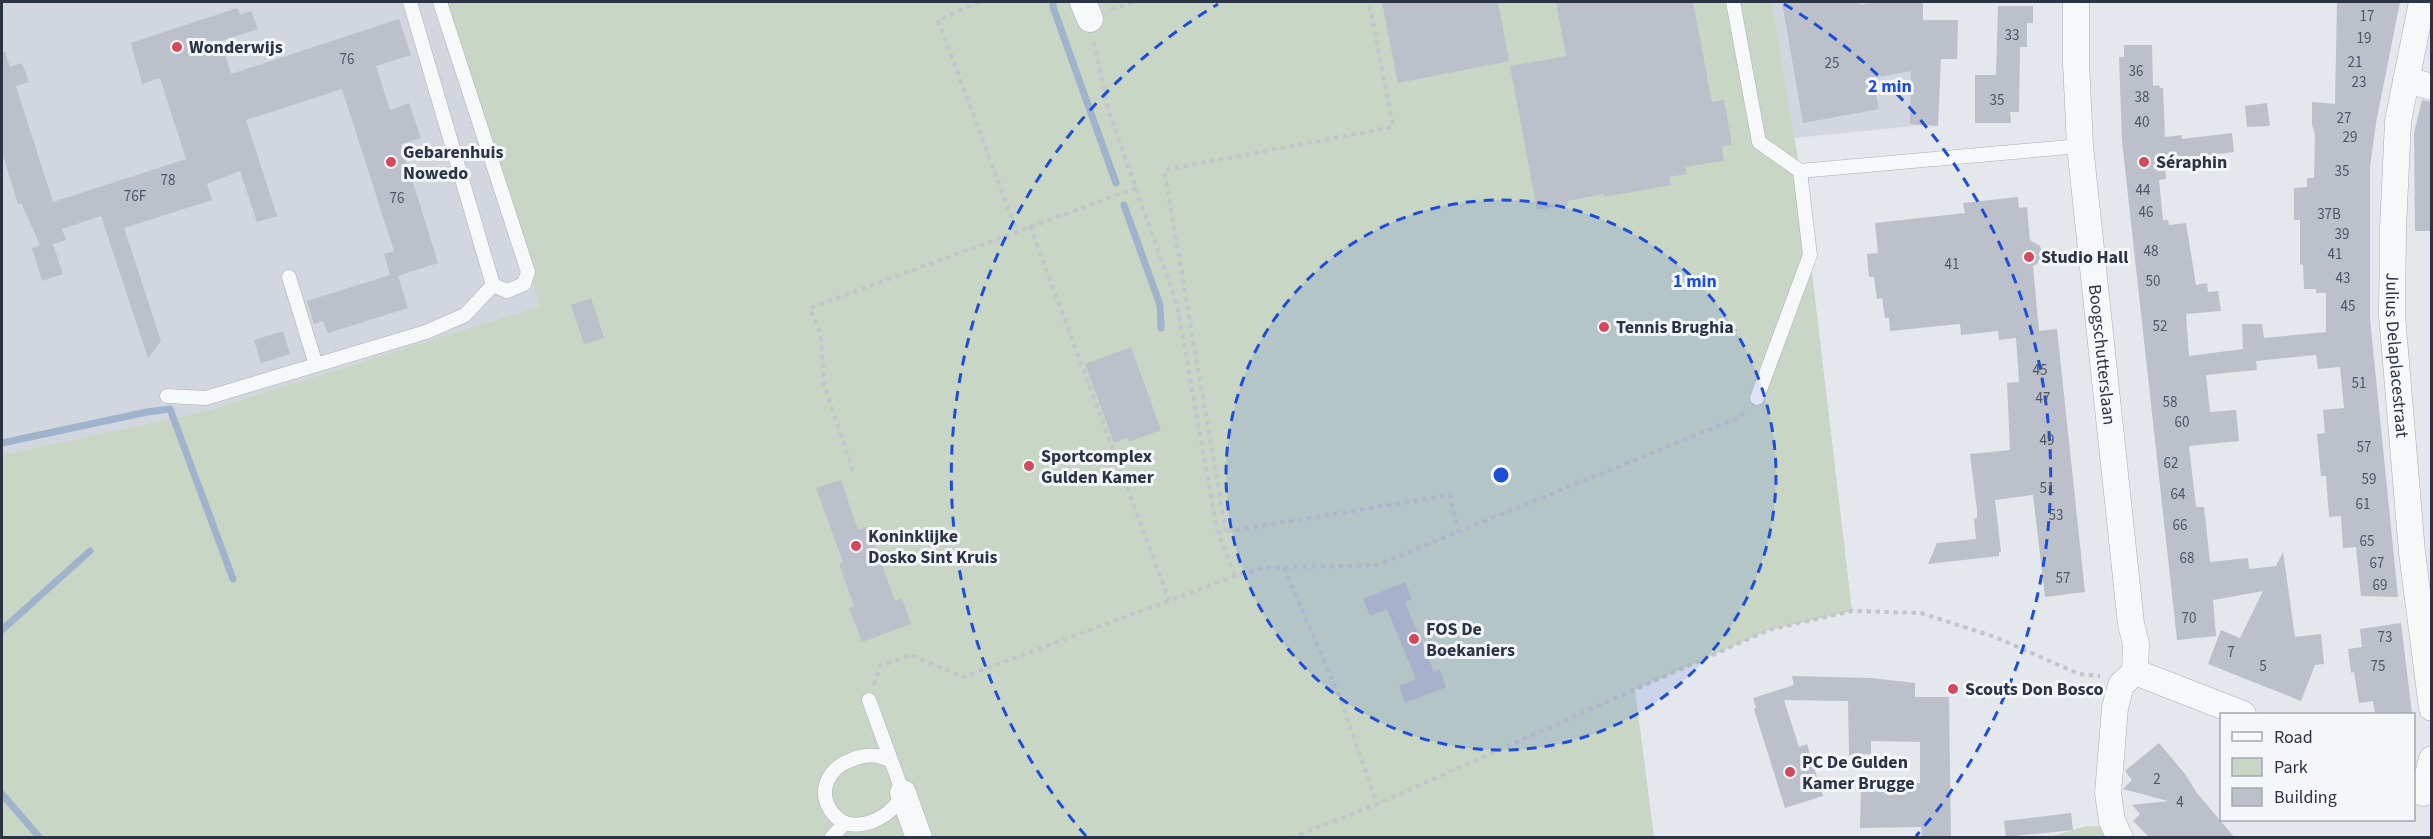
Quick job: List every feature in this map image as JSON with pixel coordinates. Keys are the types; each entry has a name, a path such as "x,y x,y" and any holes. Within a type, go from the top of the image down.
{"street":[{"name":"Boogschutterslaan","path":"2076,2 2080,146 2136,644 2135,672"},
{"name":"Julius Delaplacestraat","path":"2422,2 2398,121 2392,229 2392,315 2422,551 2432,708"},
{"path":"2406,80 2432,87"},
{"path":"2120,837 2112,821 2108,793 2115,708 2121,685 2135,672 2240,713"},
{"path":"2423,795 2432,759"},
{"path":"903,794 919,837"}],"lane":[{"path":"410,2 493,285"},
{"path":"440,2 528,272 524,284 507,291 493,285"},
{"path":"1733,2 1759,142 1800,171 2080,146"},
{"path":"1757,399 1810,255 1800,171"},
{"path":"289,277 316,365"},
{"path":"167,396 206,398 426,332 465,315 493,285"},
{"path":"869,700 903,794 900,801 885,816 867,823 845,823 834,815 827,804 825,792 827,778 843,763 861,756 882,756 891,761"},
{"path":"831,837 845,823"}],"path":[{"path":"979,2 938,20 1017,231"},
{"path":"1136,2 1086,10 1108,109 1177,305 1218,533 1234,576"},
{"path":"1226,532 1164,170 1394,127 1370,2"},
{"path":"853,471 824,385 821,336 810,308 1136,188"},
{"path":"1030,226 1169,600"},
{"path":"869,700 880,666 911,656 963,677 1234,576 1263,568 1377,565 1740,417 1757,399"},
{"path":"1218,533 1450,495 1458,532"},
{"path":"1284,568 1340,698 1377,804"},
{"path":"1291,837 1377,804 1769,630 1852,611 1921,613 1995,637 2079,674 2101,676"}],"shaded area":[{"path":"2,2 447,2 539,306 206,411 2,455"},
{"path":"1772,2 1923,2 1923,20 1958,20 1957,59 1922,58 1924,125 1794,138"}],"green space":[{"name":"Sportcomplex Gulden Kamer","path":"447,2 1772,2 1800,171 1852,611 1769,630 1635,690 1654,837 2,837 2,455 206,411 539,306"},
{"path":"2087,826 2105,827 2111,838 2046,838"}],"building":[{"path":"1382,2 1498,2 1509,61 1398,83"},
{"path":"1556,2 1693,2 1712,102 1724,100 1732,145 1722,146 1724,161 1685,167 1687,174 1669,177 1671,185 1604,197 1604,194 1567,201 1568,205 1537,210 1510,66 1566,56"},
{"path":"1782,2 1859,2 1860,5 1877,2 1923,2 1923,20 1958,20 1957,59 1941,59 1938,126 1910,124 1911,71 1873,78 1879,109 1803,123"},
{"path":"2337,2 2400,2 2376,123 2370,167 2370,319 2398,597 2361,596 2356,547 2343,548 2341,516 2329,517 2326,476 2321,476 2317,434 2325,433 2323,410 2344,408 2340,367 2318,369 2316,355 2256,361 2257,370 2206,375 2210,412 2236,410 2239,441 2189,446 2196,507 2204,507 2210,562 2248,558 2249,569 2276,566 2283,552 2295,637 2321,634 2324,664 2315,665 2301,701 2208,664 2221,630 2240,638 2263,591 2213,600 2216,636 2177,640 2122,141 2119,57 2124,57 2124,45 2152,45 2153,86 2159,85 2163,88 2165,137 2182,135 2182,139 2232,133 2234,152 2185,158 2186,166 2165,168 2166,179 2159,180 2163,220 2168,220 2169,225 2186,223 2196,285 2207,283 2208,292 2218,291 2221,311 2186,314 2189,356 2243,349 2242,324 2262,324 2264,338 2326,332 2326,293 2316,293 2316,289 2304,289 2303,265 2300,264 2300,220 2294,220 2294,188 2307,187 2307,178 2314,178 2315,134 2312,125 2312,102 2335,104"},
{"path":"1998,6 2033,6 2033,23 2027,23 2027,47 2020,47 2019,112 2010,112 2011,123 1975,123 1975,75 1996,75"},
{"path":"237,8 240,15 251,11 258,29 221,41 231,74 399,19 411,55 376,66 390,110 409,103 421,138 401,144 438,263 398,276 408,308 328,333 323,321 314,324 307,301 390,275 384,254 394,251 342,89 246,120 277,216 257,222 240,171 207,184 212,200 124,228 161,341 148,358 101,216 62,229 66,240 53,244 63,274 42,281 32,248 40,245 21,203 18,204 2,152 2,52 5,52 10,67 22,63 29,82 16,86 53,202 186,159 160,78 142,84 131,43"},
{"path":"2422,100 2432,102 2432,231 2415,231 2414,133"},
{"path":"2267,103 2270,126 2247,127 2245,106"},
{"path":"2018,197 2019,208 2027,207 2030,240 2040,246 2043,254 2040,262 2033,266 2039,331 2057,329 2085,592 2045,597 2033,495 1995,500 2001,552 1999,556 1928,564 1937,543 1976,539 1974,519 1977,518 1977,510 1970,454 2010,450 2007,383 2019,382 2016,338 1999,340 1998,331 1961,335 1960,324 1890,331 1889,318 1885,318 1882,298 1877,299 1874,277 1869,277 1867,254 1878,253 1875,223 1965,213 1963,203"},
{"path":"591,298 604,338 584,344 571,305"},
{"path":"283,331 290,354 261,363 254,340"},
{"path":"1131,347 1161,430 1129,442 1127,438 1114,443 1085,364"},
{"name":"Koninklijke Dosko Sint Kruis","path":"841,480 858,530 868,526 895,601 902,598 911,624 862,642 849,608 854,606 839,564 843,562 816,488"},
{"path":"1405,582 1412,599 1405,602 1434,672 1440,669 1446,687 1405,703 1399,686 1416,679 1387,609 1370,616 1363,599"},
{"path":"2401,623 2412,713 2375,713 2373,701 2359,703 2354,672 2351,673 2348,649 2362,647 2360,629"},
{"path":"1792,676 1871,678 1915,683 1915,697 1949,697 1951,837 1922,837 1921,827 1860,828 1861,783 1920,783 1920,742 1871,741 1871,754 1849,755 1848,701 1784,700 1799,747 1807,744 1823,796 1785,808 1754,709 1756,708 1753,698 1794,685"},
{"path":"2159,743 2234,837 2149,837 2133,821 2140,814 2132,805 2168,801 2123,789 2132,780 2125,771"},
{"path":"2071,813 2073,830 2006,837 2004,821"}],"waterway":[{"path":"1053,2 1116,183"},
{"path":"1124,205 1160,305 1161,328"},
{"path":"2,443 170,409 233,579"},
{"path":"2,630 90,551"},
{"path":"2,794 40,838"}],"place":[{"name":"Wonderwijs","path":"177,47"},
{"name":"Gebarenhuis Nowedo","path":"391,162"},
{"name":"Séraphin","path":"2144,162"},
{"name":"Studio Hall","path":"2029,257"},
{"name":"Tennis Brughia","path":"1604,327"},
{"name":"Sportcomplex Gulden Kamer","path":"1029,466"},
{"name":"Koninklijke Dosko Sint Kruis","path":"856,546"},
{"name":"FOS De Boekaniers","path":"1414,639"},
{"name":"Scouts Don Bosco","path":"1953,689"},
{"name":"PC De Gulden Kamer Brugge","path":"1790,772"}]}
